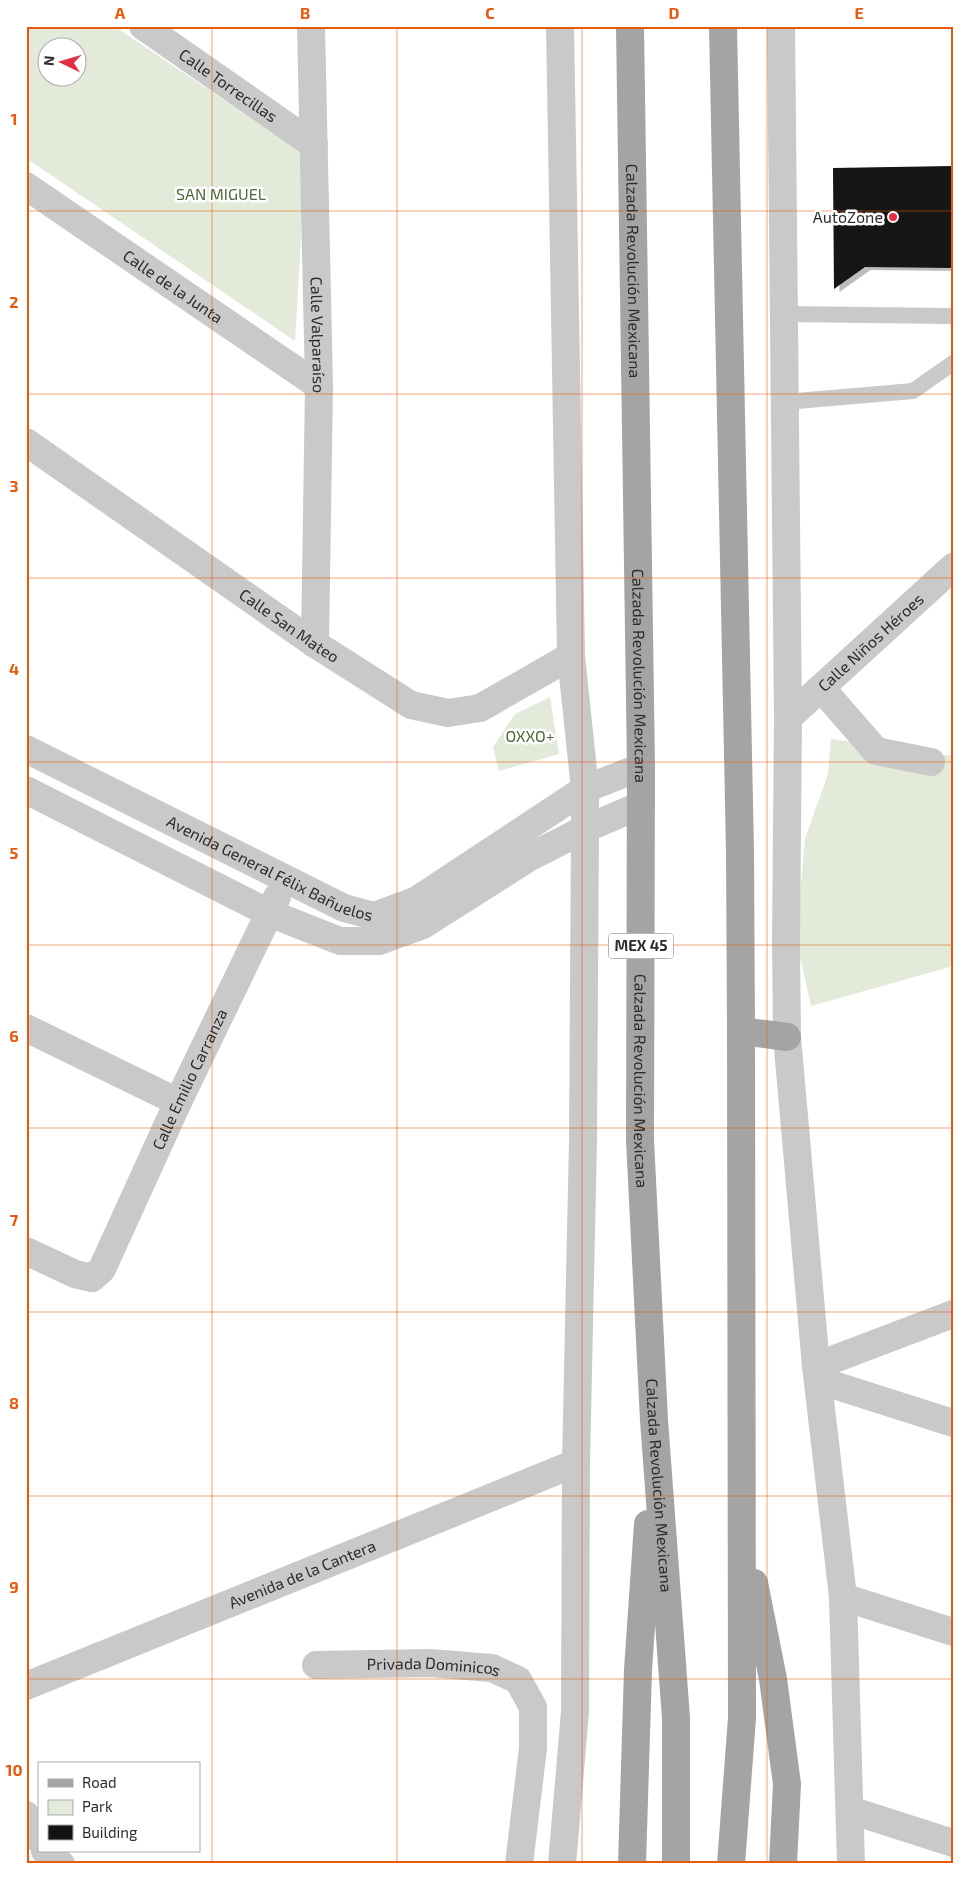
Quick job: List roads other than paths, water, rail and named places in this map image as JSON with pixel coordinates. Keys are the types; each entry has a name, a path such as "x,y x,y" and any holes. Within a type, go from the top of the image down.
{"main road":[{"name":"Calzada Revolución Mexicana","path":"630,26 641,767 640,1140 654,1420 676,1718 676,1864"},
{"path":"724,26 740,851 743,1527 742,1718 731,1864"},
{"path":"741,1031 787,1037"},
{"path":"632,1864 638,1670 654,1420"},
{"path":"743,1527 773,1679 786,1775 783,1864"}],"street":[{"name":"Calle Torrecillas","path":"144,26 314,145"},
{"name":"Calle Valparaíso","path":"311,26 319,386 315,644"},
{"path":"560,26 571,656 585,789 583,1149 576,1463 576,1712 562,1864"},
{"path":"781,26 788,718 787,1037 817,1373 843,1597 851,1864"},
{"name":"Calle de la Junta","path":"26,186 319,386"},
{"name":"Calle San Mateo","path":"26,442 315,644 411,705 448,713 480,708 571,656"},
{"name":"Calle Niños Héroes","path":"788,718 953,567"},
{"path":"821,688 876,751 931,762"},
{"name":"Avenida General Félix Bañuelos","path":"26,749 344,908 376,928 423,925 530,858 585,829 641,805"},
{"name":"Avenida General Félix Bañuelos","path":"26,790 269,913 340,942 376,928 585,789 641,767"},
{"name":"Calle Emilio Carranza","path":"26,1251 75,1274 92,1278 102,1269 178,1102 286,879"},
{"path":"26,1028 178,1102"},
{"path":"817,1373 953,1314"},
{"path":"817,1373 953,1423"},
{"name":"Avenida de la Cantera","path":"26,1686 576,1463"},
{"path":"843,1597 953,1632"},
{"name":"Privada Dominicos","path":"316,1665 430,1662 492,1668 518,1680 533,1707 533,1748 519,1864"},
{"path":"850,1810 953,1843"},
{"path":"26,1815 38,1837"},
{"path":"46,1852 61,1864"}],"lane":[{"path":"784,314 953,317"},
{"path":"785,402 913,391 953,363"}],"place":[{"name":"AutoZone","path":"893,217"}],"park label":[{"name":"SAN MIGUEL","path":"221,194"},
{"name":"OXXO+","path":"530,736"}]}
